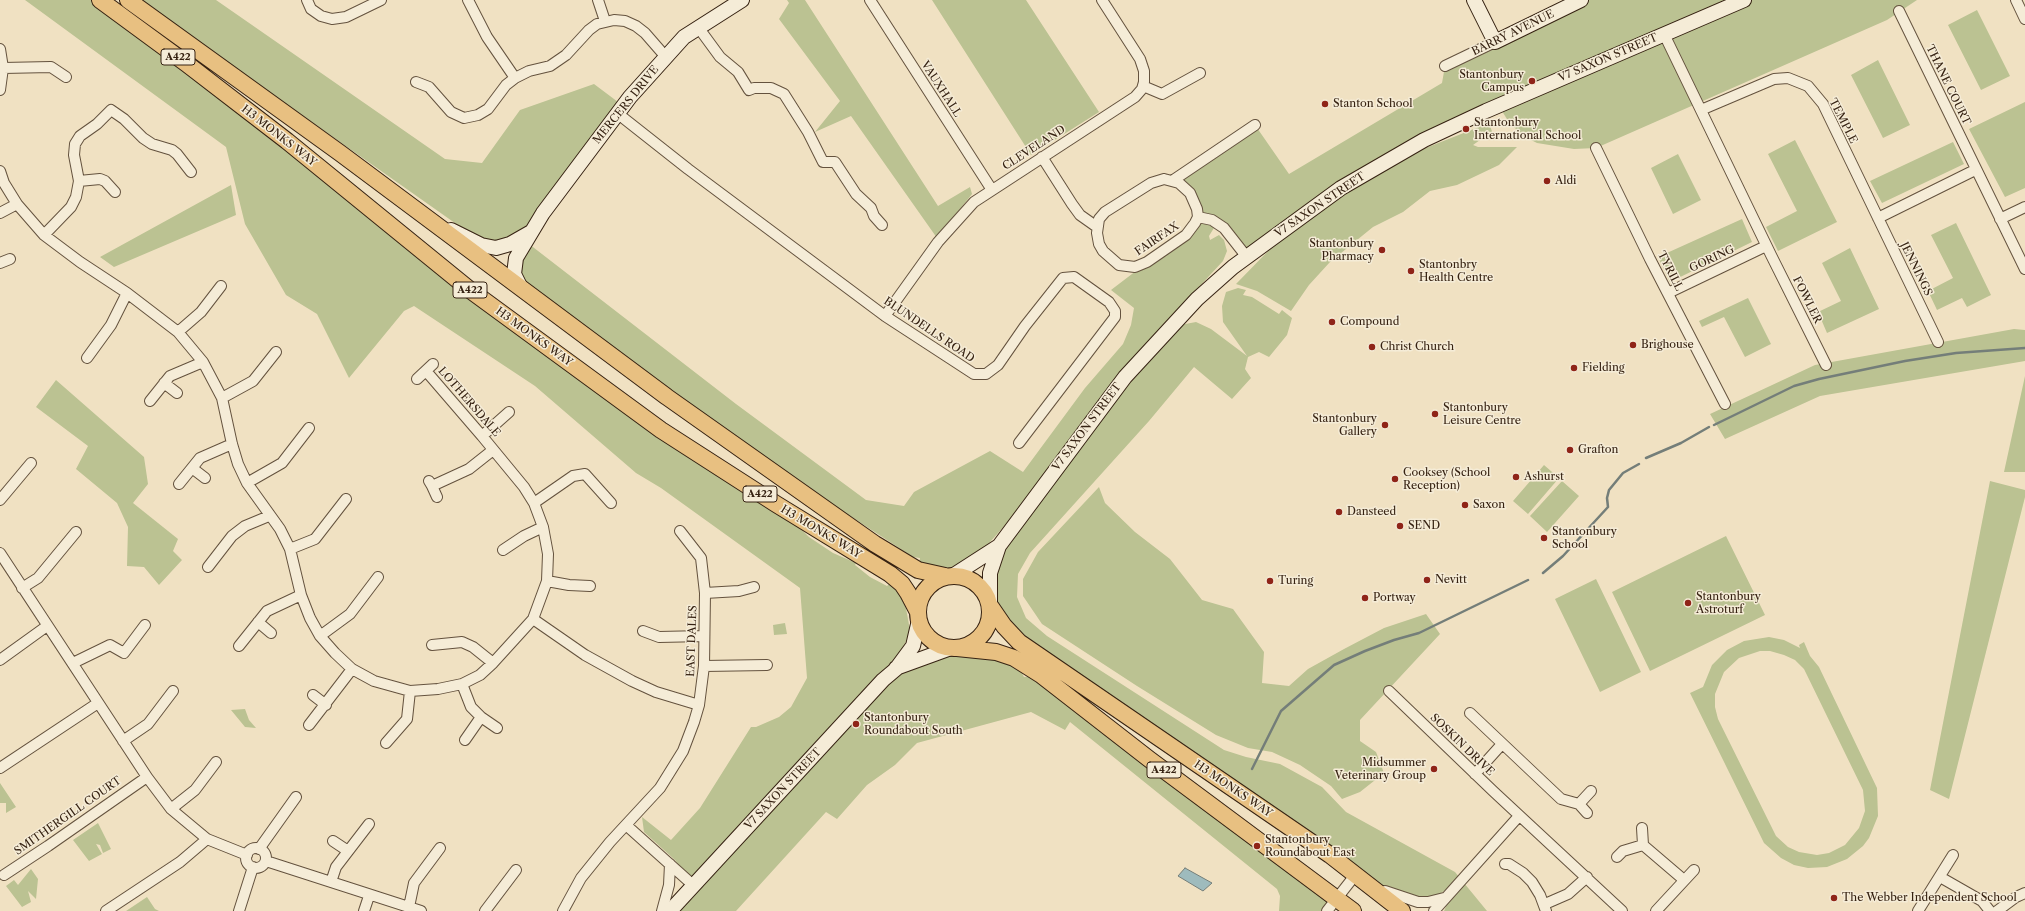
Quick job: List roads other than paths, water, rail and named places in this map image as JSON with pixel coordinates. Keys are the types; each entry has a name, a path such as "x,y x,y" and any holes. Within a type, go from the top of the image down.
{"main road":[{"name":"H3 MONKS WAY","path":"100,0 287,141 470,290 661,430 896,579 908,593 919,616"},
{"name":"H3 MONKS WAY","path":"128,0 267,100 667,397 875,544 918,570 950,576"},
{"name":"A422","path":"950,576 966,577 977,583 985,592 990,605"},
{"path":"919,616 920,600 925,590 934,582 950,576"},
{"name":"H3 MONKS WAY","path":"990,605 1019,652 1330,854 1402,911"},
{"path":"954,648 971,644 983,635 990,622 990,605"},
{"name":"A422","path":"919,616 923,630 930,639 940,645 954,648"},
{"name":"H3 MONKS WAY","path":"954,648 996,652 1019,652"},
{"name":"H3 MONKS WAY","path":"1044,669 1149,759 1311,879 1332,905 1353,911"}],"street":[{"path":"307,0 311,9 321,16 332,19 346,17 381,0"},
{"path":"468,0 487,36 516,78"},
{"path":"598,0 605,21"},
{"name":"MERCERS DRIVE","path":"521,288 514,274 516,258 543,213 617,113 665,56 684,37 742,0"},
{"name":"VAUXHALL","path":"870,0 992,190"},
{"path":"1102,0 1140,59 1144,71 1143,86 1162,94 1200,72"},
{"path":"1474,0 1495,42"},
{"name":"BARRY AVENUE","path":"1445,66 1581,0"},
{"name":"V7 SAXON STREET","path":"990,605 990,573 999,546 1125,376 1207,290 1246,256 1341,188 1424,140 1510,100 1744,0"},
{"path":"2016,0 2025,18"},
{"name":"THANE COURT","path":"1899,10 2000,219"},
{"path":"416,82 429,87 451,112 464,118 478,115 488,109 506,86 516,78 529,71 550,66 566,55 589,30 605,21 625,21 636,26 645,33 665,56"},
{"path":"698,27 720,57 738,72 746,93 754,88 771,88 784,94 808,132 823,162 835,162 856,194 871,208 874,216 882,225"},
{"path":"1664,34 1702,110 1766,246"},
{"path":"0,49 3,68 0,90"},
{"path":"3,68 51,67 66,76"},
{"name":"TEMPLE","path":"1702,110 1774,80 1788,78 1808,86 1823,104 1872,207"},
{"name":"CLEVELAND","path":"885,316 954,223 974,202 1135,97 1143,86"},
{"path":"44,235 71,207 76,197 79,181 74,155 75,144 80,136 97,124 111,110 124,119 143,138 152,144 172,150 178,154 191,172"},
{"name":"BLUNDELLS ROAD","path":"617,113 688,169 885,316 963,367 980,375 986,374 998,365 1025,326 1063,278 1074,277 1109,302 1115,311 1115,317 1019,443"},
{"path":"1172,181 1255,125"},
{"name":"TYRILL","path":"1596,148 1725,404"},
{"path":"1042,157 1080,215 1097,227 1099,219 1104,212 1151,183 1164,179 1184,186 1195,202 1198,217 1212,220 1224,228 1246,256"},
{"path":"1878,218 1975,170"},
{"path":"0,171 4,183 17,204 44,235 80,262 127,293 178,332 203,362 222,398 238,464 247,483 280,530 290,549 301,595 310,618 320,636 352,669 374,681 410,690 438,689 462,684 480,675 533,619 585,656 632,681 656,692 699,705"},
{"path":"79,181 100,179 105,181 115,192"},
{"path":"0,213 17,204"},
{"name":"JENNINGS","path":"1872,207 1938,342"},
{"path":"2025,207 2000,219 2025,270"},
{"path":"424,216 481,245 496,248 510,244 532,232"},
{"name":"FAIRFAX","path":"1097,227 1098,239 1103,251 1120,265 1135,267 1152,259 1186,235 1198,217"},
{"name":"GORING","path":"1668,293 1766,246"},
{"name":"FOWLER","path":"1766,246 1826,365"},
{"path":"178,332 201,312 221,286"},
{"path":"87,358 111,325 127,293"},
{"path":"222,398 253,381 276,352"},
{"path":"150,401 170,376 203,362"},
{"name":"LOTHERSDALE","path":"418,379 429,368 524,487 534,504 542,527 548,554 547,581 533,619"},
{"path":"164,383 178,393"},
{"path":"482,436 509,412"},
{"path":"247,483 282,462 309,428"},
{"path":"179,484 200,458 232,444"},
{"path":"437,497 430,484 469,469 493,450"},
{"path":"0,500 30,463"},
{"path":"192,468 206,478"},
{"path":"534,504 573,476 585,474 611,503"},
{"path":"290,549 315,539 346,499"},
{"path":"208,567 232,536 245,526 270,516"},
{"path":"503,550 524,536 542,527"},
{"name":"EAST DALES","path":"563,911 581,878 660,788 679,758 699,705 704,666 705,593 701,558 680,531"},
{"path":"22,588 38,578 76,532"},
{"name":"V7 SAXON STREET","path":"950,576 999,546"},
{"path":"0,553 146,776 171,809 207,839 247,855"},
{"path":"320,636 350,614 378,577"},
{"path":"547,581 569,585 590,586"},
{"path":"705,593 739,591 754,586"},
{"path":"239,646 267,611 301,595"},
{"name":"V7 SAXON STREET","path":"670,911 680,904 693,885 879,684 893,672 912,646 919,616"},
{"path":"258,622 271,633"},
{"path":"73,663 110,645 124,653 144,625"},
{"path":"0,660 47,626"},
{"path":"643,631 659,637 704,636"},
{"path":"432,645 462,642 473,647 493,663"},
{"name":"V7 SAXON STREET","path":"893,672 954,648"},
{"path":"704,666 767,665"},
{"path":"309,725 326,705 352,669"},
{"path":"462,684 471,707 481,717 497,728"},
{"path":"386,743 407,719 410,690"},
{"path":"123,741 148,724 173,691"},
{"name":"SOSKIN DRIVE","path":"1389,691 1519,816 1587,877 1622,911"},
{"path":"313,695 326,705"},
{"path":"0,768 98,703"},
{"path":"1484,711 1474,717 1562,799 1579,804 1587,813"},
{"path":"465,740 481,717"},
{"path":"1475,774 1502,744"},
{"path":"171,809 195,790 216,762"},
{"name":"SMITHERGILL COURT","path":"4,875 48,846 146,776"},
{"path":"1579,804 1591,791"},
{"path":"259,848 296,797"},
{"path":"1434,911 1444,898 1519,816"},
{"path":"332,882 336,867 369,824"},
{"path":"626,825 693,885"},
{"path":"1642,828 1643,845 1684,880"},
{"path":"106,911 180,862 207,839"},
{"path":"333,840 348,851"},
{"path":"1617,857 1623,851 1643,845"},
{"path":"253,848 259,848 265,852 266,861 259,868 252,867 248,864 247,855 253,848"},
{"path":"409,907 414,883 440,848"},
{"path":"1918,911 1953,855"},
{"path":"266,861 332,882 369,896 421,911"},
{"path":"1508,862 1532,882 1545,908 1568,894 1587,877"},
{"path":"662,911 668,884 670,864"},
{"path":"239,911 252,867"},
{"path":"485,911 516,870"},
{"path":"1658,910 1694,870"},
{"path":"1332,905 1356,874"},
{"path":"1940,877 1982,901 1990,911"},
{"path":"1369,884 1397,897 1418,902 1428,902 1444,898"},
{"path":"1997,911 2016,897 2025,893"},
{"path":"364,911 369,896"}],"water":[{"path":"1185,868 1212,883 1203,891 1178,876"}],"waterway":[{"path":"1714,425 1794,386 1819,379 1905,361 1956,353 2025,348"},
{"path":"1646,458 1681,443 1709,427"},
{"path":"1543,573 1563,556 1608,507 1607,498 1609,490 1623,473 1639,464"},
{"path":"1252,769 1281,711 1334,665 1394,640 1419,633 1528,580"}],"place":[{"name":"Stantonbury Campus","path":"1532,81"},
{"name":"Stanton School","path":"1325,104"},
{"name":"Stantonbury International School","path":"1466,129"},
{"name":"Aldi","path":"1547,181"},
{"name":"Stantonbury Pharmacy","path":"1382,250"},
{"name":"Stantonbry Health Centre","path":"1411,271"},
{"name":"Compound","path":"1332,322"},
{"name":"Brighouse","path":"1633,345"},
{"name":"Christ Church","path":"1372,347"},
{"name":"Fielding","path":"1574,368"},
{"name":"Stantonbury Leisure Centre","path":"1435,414"},
{"name":"Stantonbury Gallery","path":"1385,425"},
{"name":"Grafton","path":"1570,450"},
{"name":"Ashurst","path":"1516,477"},
{"name":"Cooksey (School Reception)","path":"1395,479"},
{"name":"Saxon","path":"1465,505"},
{"name":"Dansteed","path":"1339,512"},
{"name":"SEND","path":"1400,526"},
{"name":"Stantonbury School","path":"1544,538"},
{"name":"Nevitt","path":"1427,580"},
{"name":"Turing","path":"1270,581"},
{"name":"Portway","path":"1365,598"},
{"name":"Stantonbury Astroturf","path":"1688,603"},
{"name":"Stantonbury Roundabout South","path":"856,724"},
{"name":"Midsummer Veterinary Group","path":"1434,769"},
{"name":"Stantonbury Roundabout East","path":"1257,846"},
{"name":"The Webber Independent School","path":"1834,898"}]}
